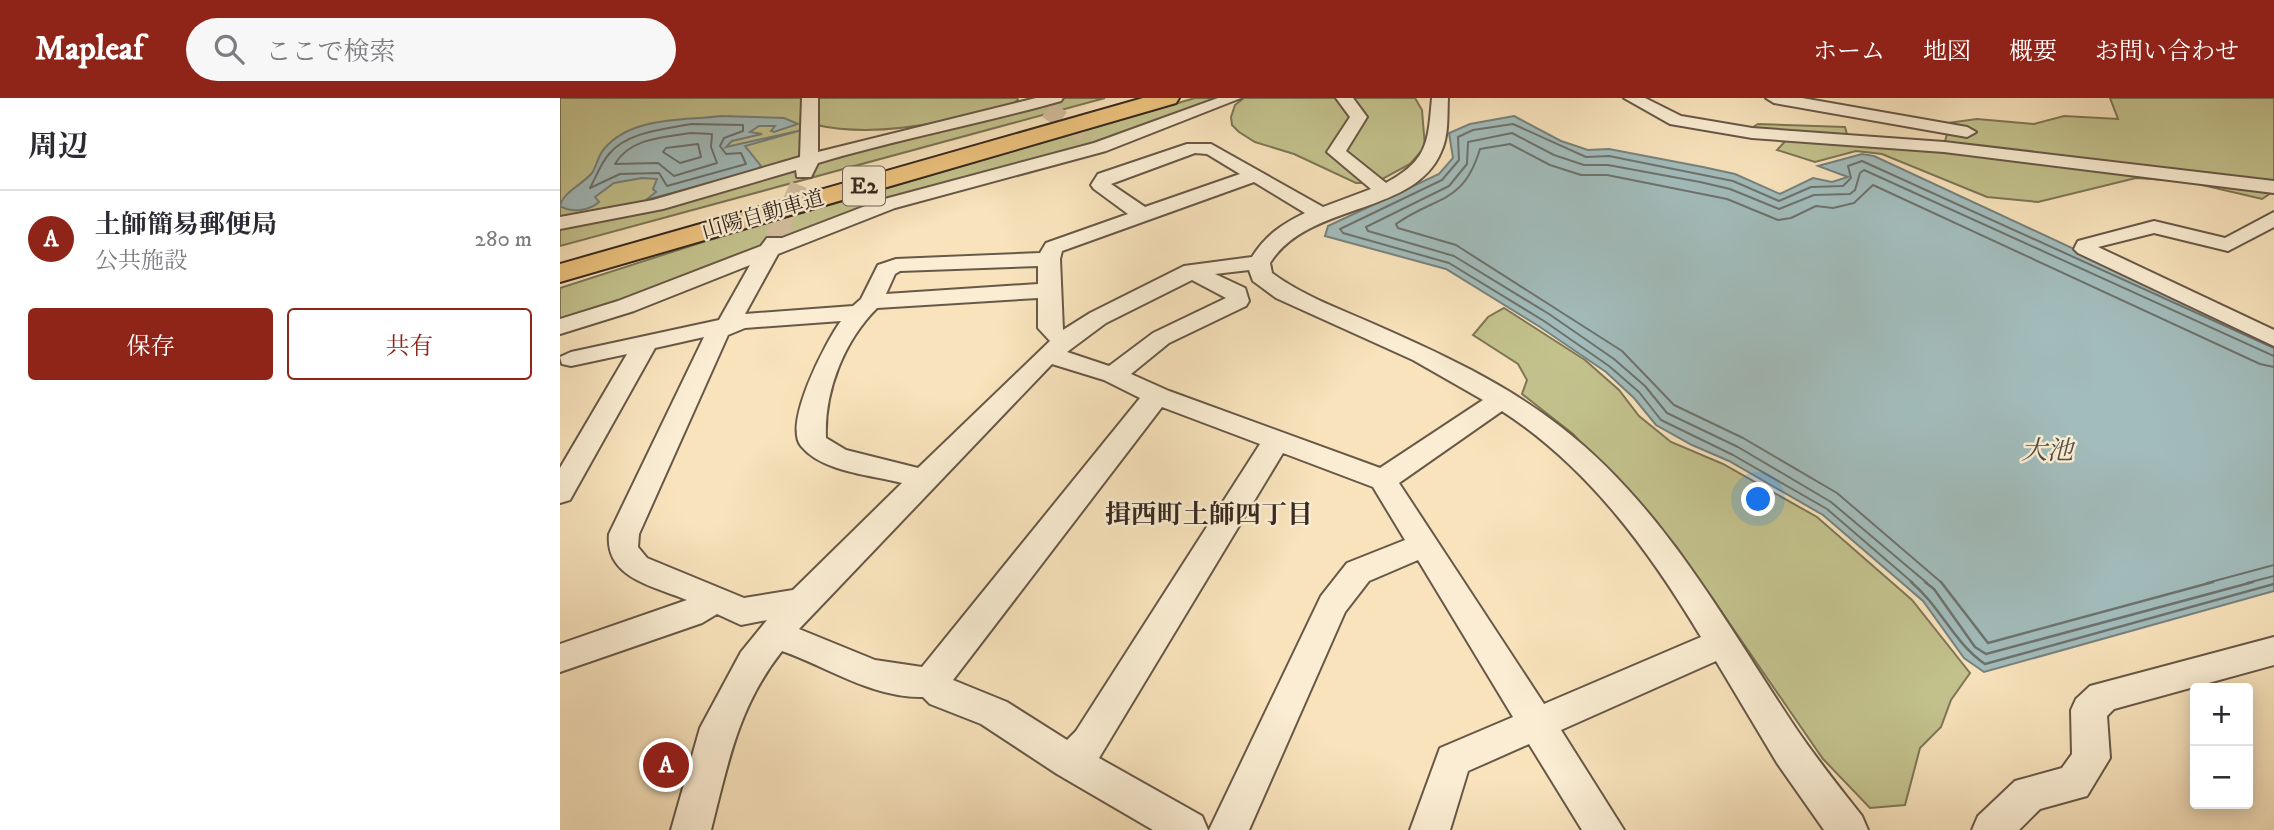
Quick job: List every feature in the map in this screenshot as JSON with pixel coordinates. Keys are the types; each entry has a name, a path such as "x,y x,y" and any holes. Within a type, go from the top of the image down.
{"highway":[{"name":"山陽自動車道","path":"560,260 1049,107 1130,98"},
{"name":"山陽自動車道","path":"560,274 1168,98"},
{"path":"560,250 1049,107"},
{"path":"560,281 823,198"}],"street":[{"path":"807,168 810,98"},
{"path":"560,327 774,243 888,204 1097,144 1233,98"},
{"path":"1344,98 1359,117 1336,152 1383,190"},
{"path":"1440,98 1435,146 1428,161 1407,179 1275,238 1264,250 1259,262 1261,276 1284,293 1408,348 1502,399 1551,433 1585,463 1640,524 1722,643 1785,743 1848,830"},
{"path":"1632,98 1676,120 1740,131 1944,147 2141,173 2274,187"},
{"path":"1774,98 1912,123 2274,178"},
{"path":"560,223 656,205 807,168 860,145 1049,107"},
{"path":"1097,144 1104,152 1105,178 1101,185 1143,215"},
{"path":"1105,178 1193,148 1211,149 1323,215"},
{"path":"1256,175 1053,247 1049,259 1050,328 1058,346 1160,397 1383,480 1422,546 1604,830"},
{"path":"2274,218 2228,245 2154,227 2110,236 2085,245 2085,249 2274,339"},
{"path":"753,662 729,605 636,566 623,550 624,534 718,332 728,324 774,243"},
{"path":"924,479 837,457 812,442 810,422 824,375 886,270 896,265 1049,259"},
{"path":"691,830 718,727 753,662 802,601 924,479 1058,346 1134,297 1192,271 1259,262"},
{"path":"1113,374 1161,338 1238,301 1237,293 1192,271"},
{"path":"566,370 645,344 728,324 1050,290"},
{"path":"566,370 576,343 590,324 587,318"},
{"path":"560,493 645,344"},
{"path":"774,635 831,659 912,684 931,682 1150,403 1160,397"},
{"path":"1383,480 1502,399"},
{"path":"1070,762 1089,743 1262,462 1279,441"},
{"path":"1229,830 1332,605 1359,572 1422,546"},
{"path":"561,654 690,614 729,605 802,601"},
{"path":"1430,830 1453,760 1722,643"},
{"path":"1992,830 2029,794 2074,783 2091,758 2089,710 2103,697 2274,651"},
{"path":"931,682 942,693 994,713 1070,762 1138,798 1188,830"}],"shaded area":[{"path":"560,98 1018,100 1007,106 967,116 902,128 858,130 816,125 803,157 649,203 560,217"},
{"path":"1061,98 1105,98 560,246 560,226 795,170 797,175 817,161 1039,108"},
{"path":"1195,98 1227,98 1091,145 797,235 785,233 766,239 760,249 560,324 560,288 703,242"},
{"path":"1244,98 1415,98 1422,110 1425,147 1410,164 1375,183 1356,183 1294,154 1255,142 1239,132 1232,125 1231,117 1235,105"},
{"path":"2110,98 2274,98 2274,191 2262,199 2185,181 2136,178 2038,202 1987,197 1882,154 1856,151 1815,162 1777,150 1791,135 1748,130 1758,124 1845,127 1848,138 1944,144 1949,128 1947,123 1977,119 2034,124 2064,116 2118,119"},
{"path":"1504,308 1585,360 1619,390 1639,416 1671,442 1723,464 1817,517 1912,600 1970,673 1951,700 1941,727 1920,748 1905,805 1870,808 1823,759 1676,546 1573,434 1522,394 1527,380 1518,364 1473,335 1488,317"}],"water":[{"path":"721,116 784,118 798,124 774,132 771,131 775,126 759,126 750,132 762,134 732,141 726,147 802,130 745,146 761,166 757,170 646,200 656,192 653,189 657,179 642,178 614,183 595,197 599,202 590,207 575,210 560,206 565,196 592,173 604,149 616,138 643,125"},
{"name":"大池","path":"1514,116 1561,141 1588,150 1609,149 1735,174 1780,194 1813,178 1832,182 1848,177 1818,166 1862,154 1874,156 2274,342 2274,591 1984,672 1964,658 1923,601 1823,515 1729,461 1656,425 1634,398 1606,372 1540,327 1446,269 1325,236 1328,226 1439,174 1453,158 1449,133 1470,124"}],"tunnel":[{"path":"1047,109 1093,141"},
{"path":"781,226 804,173"},
{"path":"776,238 782,224"}],"place":[{"name":"土師簡易郵便局","path":"666,765"}],"district":[{"name":"揖西町土師四丁目","path":"1209,515"}]}
